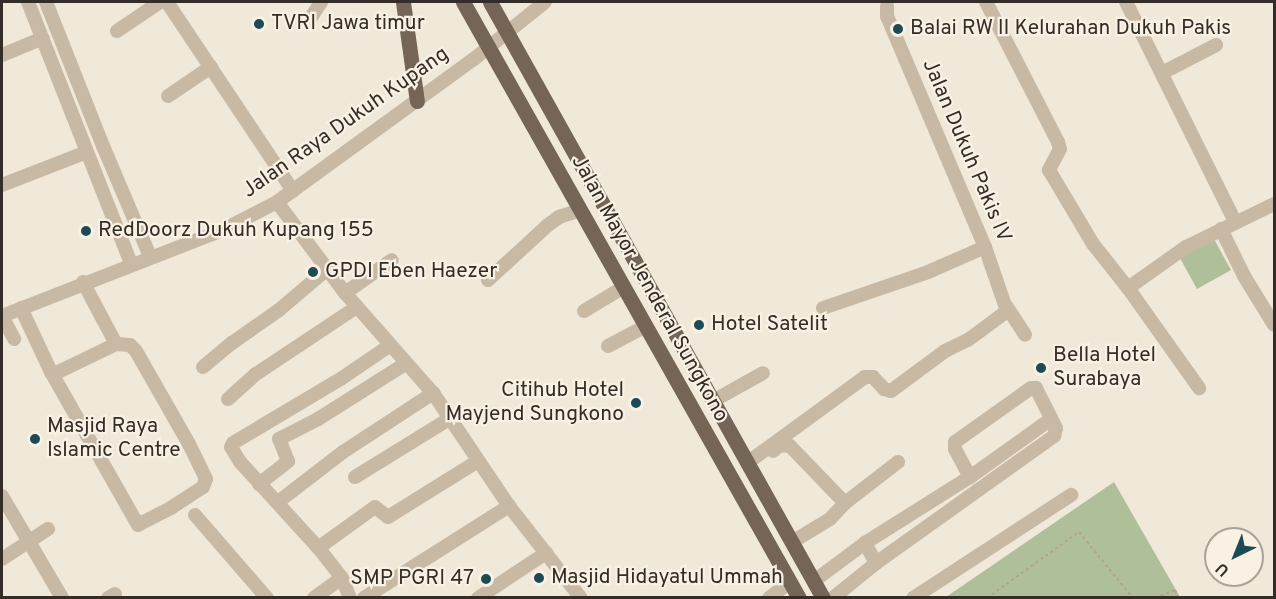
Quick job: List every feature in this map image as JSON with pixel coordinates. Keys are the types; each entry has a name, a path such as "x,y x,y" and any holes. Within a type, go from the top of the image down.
{"main road":[{"path":"403,2 417,100"},
{"name":"Jalan Mayor Jenderal Sungkono","path":"463,2 792,585"},
{"name":"Jalan Mayor Jenderal Sungkono","path":"490,2 823,597"},
{"path":"792,585 796,571 804,565"},
{"path":"792,585 792,578 800,573 808,574 814,582"}],"street":[{"path":"28,2 131,264"},
{"path":"46,2 103,146 150,256"},
{"path":"117,31 160,2"},
{"path":"167,2 293,191"},
{"path":"312,16 321,2"},
{"name":"Jalan Raya Dukuh Kupang","path":"2,316 24,314 87,288 131,264 225,229 277,202 417,100 545,2"},
{"path":"986,2 1058,142 1060,149 1049,170 1093,244 1128,288 1199,388"},
{"path":"1126,2 1234,222"},
{"name":"Jalan Dukuh Pakis IV","path":"889,3 886,12 890,24 985,247 1007,310 1025,335"},
{"path":"2,55 44,38"},
{"path":"1162,73 1216,45"},
{"path":"168,96 211,67"},
{"path":"2,185 87,152"},
{"path":"277,202 326,270 389,346 432,393 509,506 581,597"},
{"path":"1128,288 1186,247 1275,204"},
{"path":"488,280 548,225 559,217 580,210"},
{"path":"1221,230 1244,276 1275,326"},
{"path":"823,308 928,272 985,247"},
{"path":"345,293 392,260"},
{"path":"203,367 279,310 326,270"},
{"path":"584,311 624,287"},
{"path":"87,288 116,344"},
{"path":"228,399 256,374 357,307"},
{"path":"749,466 865,376 873,377 884,389 891,391 945,351 968,340 1007,310"},
{"path":"24,314 51,372 133,519 140,526 203,487 206,479 189,444 136,351 130,345 116,344 60,373 51,372"},
{"path":"2,316 14,339"},
{"path":"608,346 646,326"},
{"path":"350,597 342,578 278,502 259,483 231,447 233,443 342,378 389,346"},
{"path":"259,483 288,461 279,439 318,418 405,364"},
{"path":"713,401 763,373"},
{"path":"833,597 876,563 1052,438 1056,428 1037,390 1032,388 955,442 955,449 970,477"},
{"path":"278,502 343,452 432,393"},
{"path":"355,477 448,419"},
{"path":"814,582 865,543 970,477 1051,419"},
{"path":"749,466 780,445 790,446 845,503"},
{"path":"318,548 375,507 388,517 478,460"},
{"path":"792,542 830,519 845,503 898,462"},
{"path":"913,597 1071,495"},
{"path":"2,496 62,597"},
{"path":"364,597 509,506"},
{"path":"195,515 267,597"},
{"path":"2,559 48,529"},
{"path":"865,543 876,563"},
{"path":"478,597 546,553"},
{"path":"314,597 342,578"},
{"path":"769,597 792,585"}],"path":[{"path":"987,597 1079,532 1133,597"},
{"path":"1155,597 1175,590 1179,597"}],"green space":[{"path":"1214,239 1231,270 1197,289 1180,258"},
{"path":"1114,482 1180,597 946,597"}],"place":[{"name":"TVRI Jawa timur","path":"259,24"},
{"name":"Balai RW II Kelurahan Dukuh Pakis","path":"898,29"},
{"name":"RedDoorz Dukuh Kupang 155","path":"86,231"},
{"name":"GPDI Eben Haezer","path":"313,272"},
{"name":"Hotel Satelit","path":"699,325"},
{"name":"Bella Hotel Surabaya","path":"1041,368"},
{"name":"Citihub Hotel Mayjend Sungkono","path":"636,403"},
{"name":"Masjid Raya Islamic Centre","path":"35,439"},
{"name":"Masjid Hidayatul Ummah","path":"539,578"},
{"name":"SMP PGRI 47","path":"486,579"}]}
